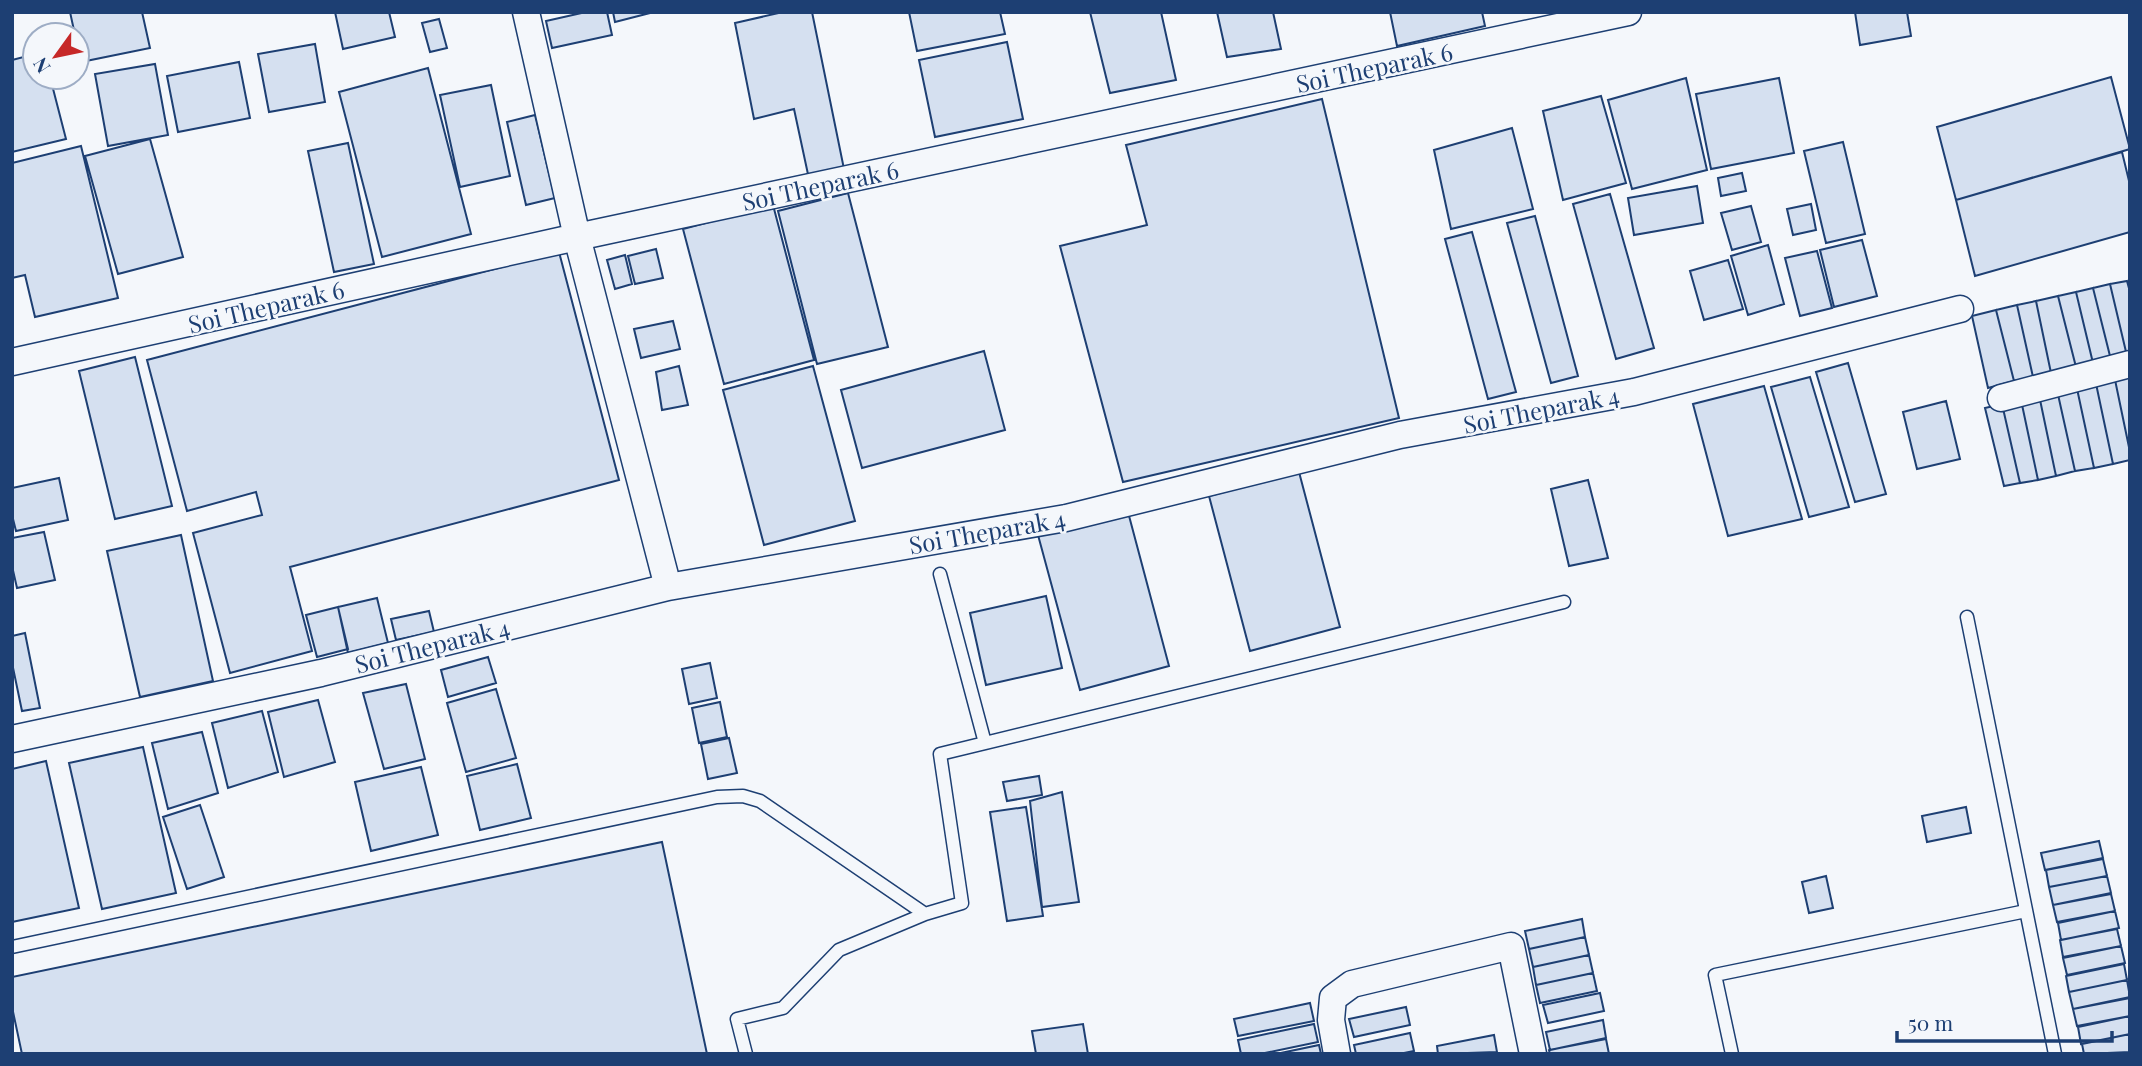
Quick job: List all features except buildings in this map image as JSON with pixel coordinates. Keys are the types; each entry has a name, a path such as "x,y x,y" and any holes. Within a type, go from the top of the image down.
{"street":[{"path":"526,12 578,237 668,587"},
{"name":"Soi Theparak 6","path":"12,362 578,237 1628,12"},
{"name":"Soi Theparak 4","path":"12,739 321,673 668,587 1066,518 1400,435 1634,392 1960,310"},
{"path":"2001,398 2130,364"},
{"path":"1337,1054 1331,1020 1333,998 1352,984 1511,946 1534,1054"}],"lane":[{"path":"940,574 985,743"},
{"path":"746,1054 737,1019 783,1008 839,950 925,914 962,903 940,754 1564,602"},
{"path":"1967,617 2055,1054"},
{"path":"12,947 717,797 743,796 760,802 925,914"},
{"path":"1731,1054 1715,975 2026,912"}]}
